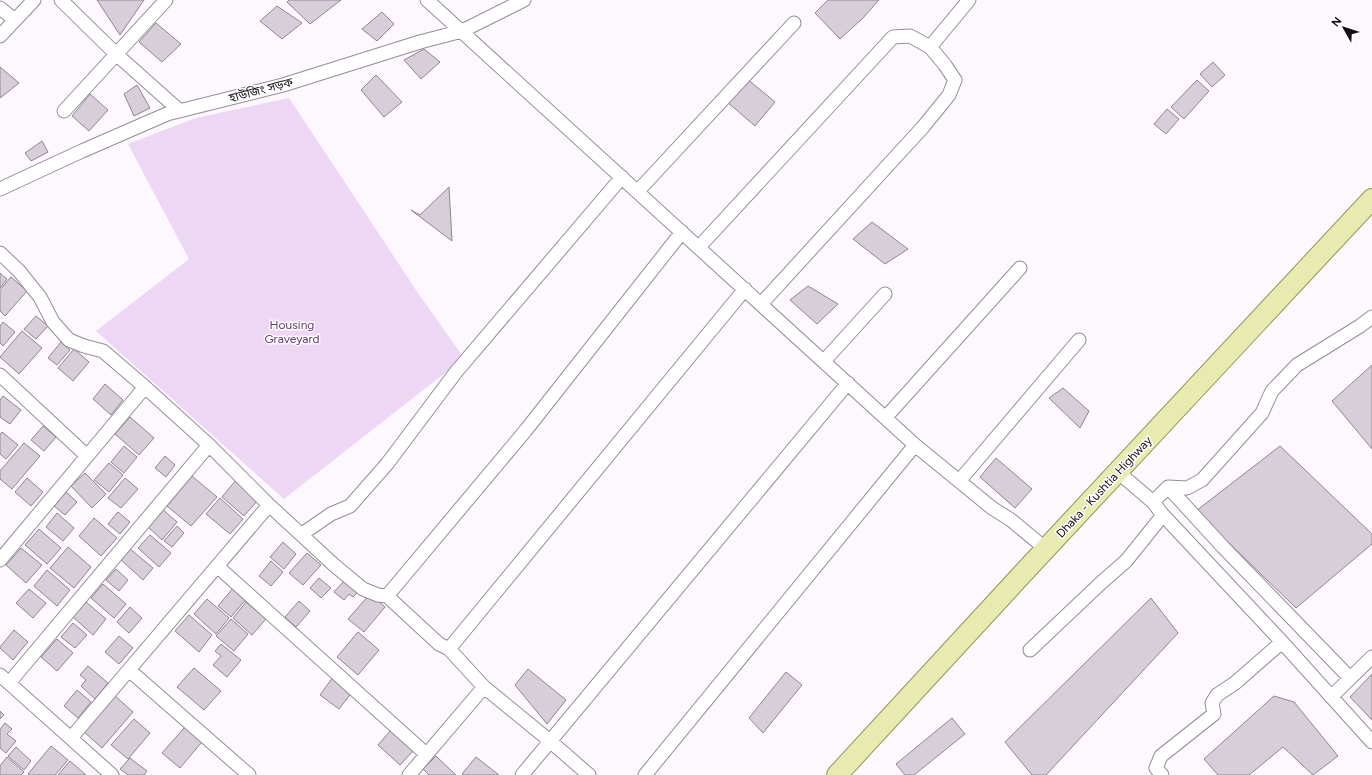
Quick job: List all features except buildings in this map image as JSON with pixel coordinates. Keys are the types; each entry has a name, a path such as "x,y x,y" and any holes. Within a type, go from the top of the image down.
{"main road":[{"name":"Dhaka - Kushtia Highway","path":"837,775 1372,199"}],"street":[{"path":"0,36 34,0"},
{"path":"61,0 116,54 180,111"},
{"path":"64,111 166,0"},
{"path":"428,0 915,445 960,480 992,508 1010,520 1046,549"},
{"name":"হাউজিং সড়ক","path":"0,189 167,114 283,86 420,42 462,31 524,0"},
{"path":"930,47 969,0"},
{"path":"0,8 15,20"},
{"path":"638,191 794,23"},
{"path":"699,247 893,37 910,36 930,47 955,80 949,96 761,304"},
{"path":"302,534 331,514 350,506 387,464 456,372 622,177"},
{"path":"387,596 526,430 682,232"},
{"path":"0,253 19,271 40,297 53,322 69,340 103,351 209,445 269,505 334,565 363,589 378,595 387,596 439,644 449,649 484,686 588,775"},
{"path":"886,417 1020,268"},
{"path":"449,649 745,290"},
{"path":"824,361 885,294"},
{"path":"1153,502 1168,488 1187,488 1202,480 1262,413 1272,391 1297,364 1354,330 1372,317"},
{"path":"960,480 1079,340"},
{"path":"0,375 87,456"},
{"path":"522,775 637,639 848,383"},
{"path":"0,560 145,387"},
{"path":"112,775 5,679 209,445"},
{"path":"645,775 915,445"},
{"path":"1118,472 1153,502 1163,515 1282,642 1372,742"},
{"path":"1168,488 1350,678"},
{"path":"71,738 269,505"},
{"path":"1030,650 1126,561 1163,515"},
{"path":"217,566 426,754"},
{"path":"1162,775 1156,768 1161,756 1214,714 1212,703 1217,695 1234,683 1282,642"},
{"path":"1331,697 1372,657"},
{"path":"129,670 249,775"},
{"path":"409,775 484,686"}],"green space":[{"name":"Housing Graveyard","path":"289,98 418,293 464,358 284,499 96,331 189,259 128,144 196,118"}]}
